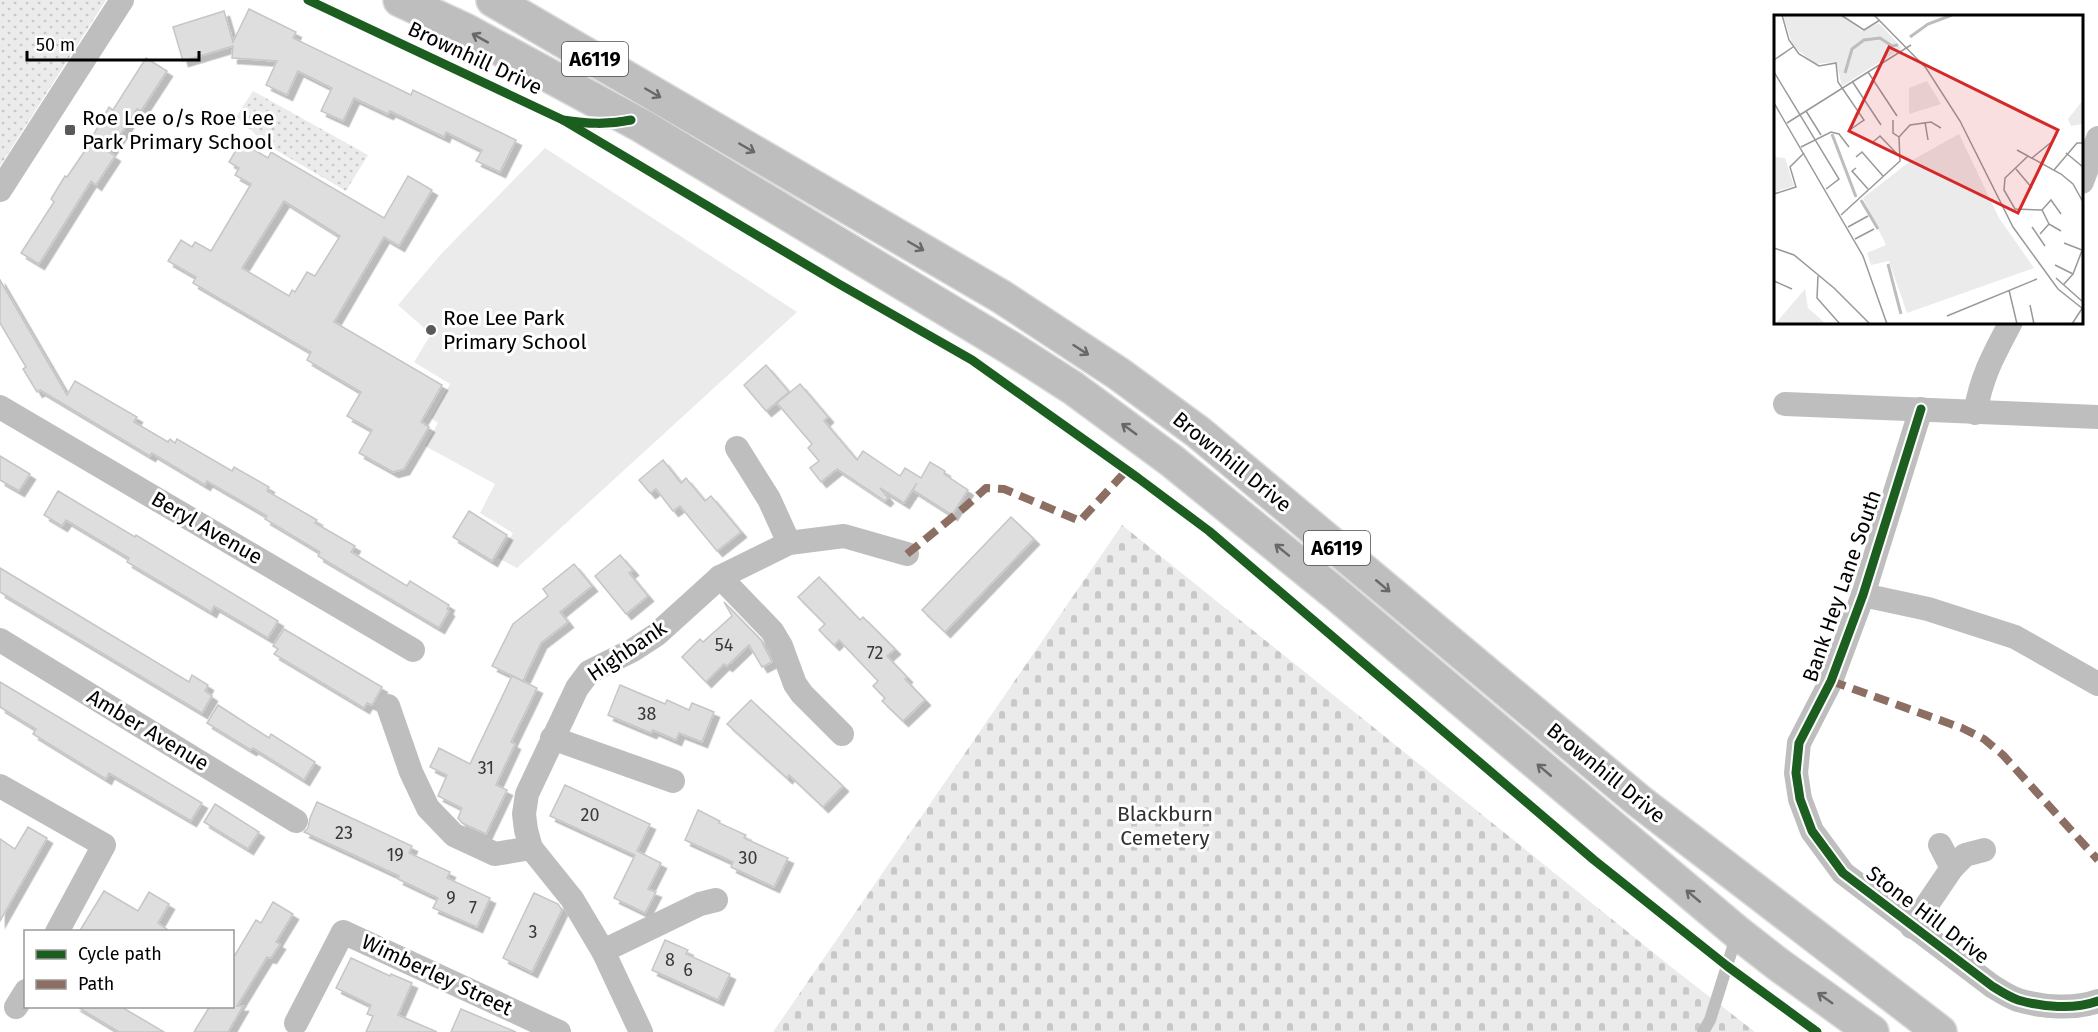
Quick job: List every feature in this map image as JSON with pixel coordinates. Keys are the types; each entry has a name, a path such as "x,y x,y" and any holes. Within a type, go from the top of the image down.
{"highway":[{"name":"Brownhill Drive","path":"400,0 465,30 631,120 1009,347 1073,388 1172,461 1336,594 1738,933 1872,1032"},
{"name":"Brownhill Drive","path":"493,0 1002,297 1119,374 1198,432 1639,801 1940,1032"}],"street":[{"path":"0,190 122,0"},
{"path":"2083,179 2098,138"},
{"path":"1975,413 1980,386 1987,366 2010,324"},
{"path":"1785,405 2098,417"},
{"name":"Beryl Avenue","path":"0,406 413,650"},
{"name":"Bank Hey Lane South","path":"1796,773 1799,743 1831,681 1863,595 1921,409"},
{"path":"737,448 769,499 789,543"},
{"name":"Highbank","path":"531,848 524,814 527,794 577,688 589,672 633,650 656,635 720,577 789,543 844,536 907,554"},
{"path":"720,577 772,631 782,646 795,684 842,734"},
{"path":"1863,595 1928,609 2015,637 2098,684"},
{"name":"Amber Avenue","path":"0,640 296,821"},
{"path":"388,706 411,772 428,808 454,835 495,854 531,848 572,899 603,951 641,1032"},
{"path":"552,738 673,781"},
{"name":"Stone Hill Drive","path":"1796,773 1800,799 1812,831 1837,865 1912,927 1992,986 2016,999 2052,1006 2089,1004 2098,1001"},
{"path":"0,786 104,845 58,930"},
{"path":"1940,845 1952,868"},
{"name":"Stone Hill Drive","path":"1912,927 1952,868 1965,855 1984,850"},
{"path":"603,951 700,904 716,900"},
{"name":"Wimberley Street","path":"296,1023 343,932 559,1032"}],"lane":[{"name":"Brownhill Drive","path":"308,0 563,120 588,124 609,124 631,120"},
{"path":"1703,1032 1710,1020 1738,933"}],"green space":[{"path":"0,0 106,0 0,166"},
{"path":"253,91 368,155 346,191 269,146 236,117"},
{"path":"545,148 797,312 517,568 498,558 513,533 480,513 495,484 425,446 438,423 431,418 450,384 414,362 431,334 398,305 442,253"},
{"name":"Blackburn Cemetery","path":"1122,525 1675,970 1755,1032 773,1032"}],"building":[{"path":"249,9 296,32 293,38 411,95 413,90 516,140 500,172 476,161 482,150 446,132 444,137 390,111 388,114 354,98 343,121 321,111 332,88 298,71 287,95 266,85 277,61 232,58 233,46 183,61 173,27 224,11 233,42"},
{"path":"146,58 167,71 141,111 137,109 109,152 115,156 96,185 91,181 39,264 21,253 54,202 51,199 65,176 67,177 82,155 109,107 113,110"},
{"name":"Roe Lee Park Primary School","path":"241,142 268,158 271,152 384,218 408,176 432,190 399,246 384,237 334,322 442,385 421,422 429,427 404,469 393,472 359,453 372,430 347,416 361,392 307,360 311,352 193,283 196,277 168,261 181,240 192,247 195,242 211,251 251,184 235,175 239,168 229,162","holes":["284,201 340,236 315,276 307,272 295,292 292,290 289,296 242,268"]},
{"path":"0,280 67,395 75,381 137,417 134,422 168,442 170,439 175,443 177,439 232,471 234,467 269,487 267,491 317,520 315,523 355,546 351,552 407,586 410,581 449,605 447,609 449,611 439,628 318,556 320,552 265,519 267,516 207,481 205,485 152,453 150,456 40,390 37,392 23,369 26,367 0,323"},
{"path":"766,365 789,392 766,411 744,385"},
{"path":"800,384 828,417 824,421 857,460 863,451 900,476 905,468 921,478 930,462 968,490 952,515 913,490 917,483 904,503 880,488 888,498 885,501 837,469 821,482 810,468 819,461 808,448 812,444 777,403"},
{"path":"0,456 30,474 19,491 0,480"},
{"path":"663,460 681,483 686,478 705,501 711,496 741,532 717,551 680,506 673,511 656,489 650,493 639,480"},
{"path":"58,491 135,537 136,535 278,621 268,638 214,606 211,612 127,562 129,558 66,520 62,526 44,515"},
{"path":"469,511 507,535 492,561 453,537"},
{"path":"1011,517 1034,539 945,632 922,610"},
{"path":"620,555 633,570 629,573 648,596 626,614 595,576"},
{"path":"574,564 592,586 560,612 568,622 541,643 523,681 492,666 513,624 548,596 543,589"},
{"path":"0,568 189,682 192,675 208,685 205,691 212,696 202,713 0,592"},
{"path":"819,577 860,620 863,617 895,649 887,656 925,700 903,721 882,701 885,698 873,686 878,681 839,640 834,645 819,630 825,624 798,597"},
{"path":"724,602 761,640 772,662 762,667 749,645 727,666 724,664 706,682 682,657 700,639 703,642 732,616"},
{"path":"284,629 382,687 372,705 367,703 364,708 274,654 278,649 273,646"},
{"path":"512,676 537,688 511,742 515,744 496,785 507,790 486,834 462,823 458,818 462,808 438,796 447,775 430,767 439,748 470,764"},
{"path":"0,682 202,803 191,821 109,773 106,779 33,734 36,729 0,707"},
{"path":"620,685 665,704 667,700 689,710 692,703 714,712 702,742 679,733 676,740 653,730 651,733 608,715"},
{"path":"751,700 843,786 823,807 789,775 787,778 727,724"},
{"path":"218,705 269,738 271,734 315,762 304,780 207,723"},
{"path":"565,785 650,824 637,851 661,863 648,889 656,892 645,913 614,898 635,855 550,816"},
{"path":"317,802 412,846 409,853 450,872 447,878 490,898 477,927 433,908 438,898 398,879 399,876 304,832 308,828"},
{"path":"215,804 259,832 248,849 204,822"},
{"path":"698,810 720,821 719,823 746,835 744,838 788,858 774,887 731,867 733,862 685,840"},
{"path":"28,827 47,838 0,921 0,839 15,849"},
{"path":"104,891 138,911 149,892 169,904 158,923 168,930 80,930"},
{"path":"534,893 558,904 562,910 532,972 503,958"},
{"path":"273,902 293,914 276,942 280,944 271,958 267,957 237,1006 243,1006 228,1032 194,1032 209,1008 234,1008 234,957 256,920 261,923"},
{"path":"665,940 688,950 686,954 730,974 718,1000 652,970"},
{"path":"351,958 390,976 391,974 412,983 398,1015 437,1032 366,1032 373,1016 367,1014 371,1005 336,988"},
{"path":"79,1008 123,1008 164,1032 119,1032"},
{"path":"461,1009 516,1032 451,1032"}],"marked path":[{"path":"907,554 986,488 1004,489 1080,521 1127,470"},
{"path":"1831,681 1962,728 1984,739 2003,755 2098,860"}],"cycle path":[{"path":"308,0 563,120 597,123 631,120"},
{"path":"563,120 972,360 1138,478 1209,531 1594,860 1727,966 1817,1032"},
{"path":"1921,409 1863,595 1831,681 1799,743 1796,773 1800,799 1812,831 1843,873 1992,986 2015,999 2037,1004 2079,1006 2098,1001"}],"place":[{"name":"Roe Lee o/s Roe Lee Park Primary School","path":"70,130"},
{"name":"Roe Lee Park Primary School","path":"431,330"}]}
